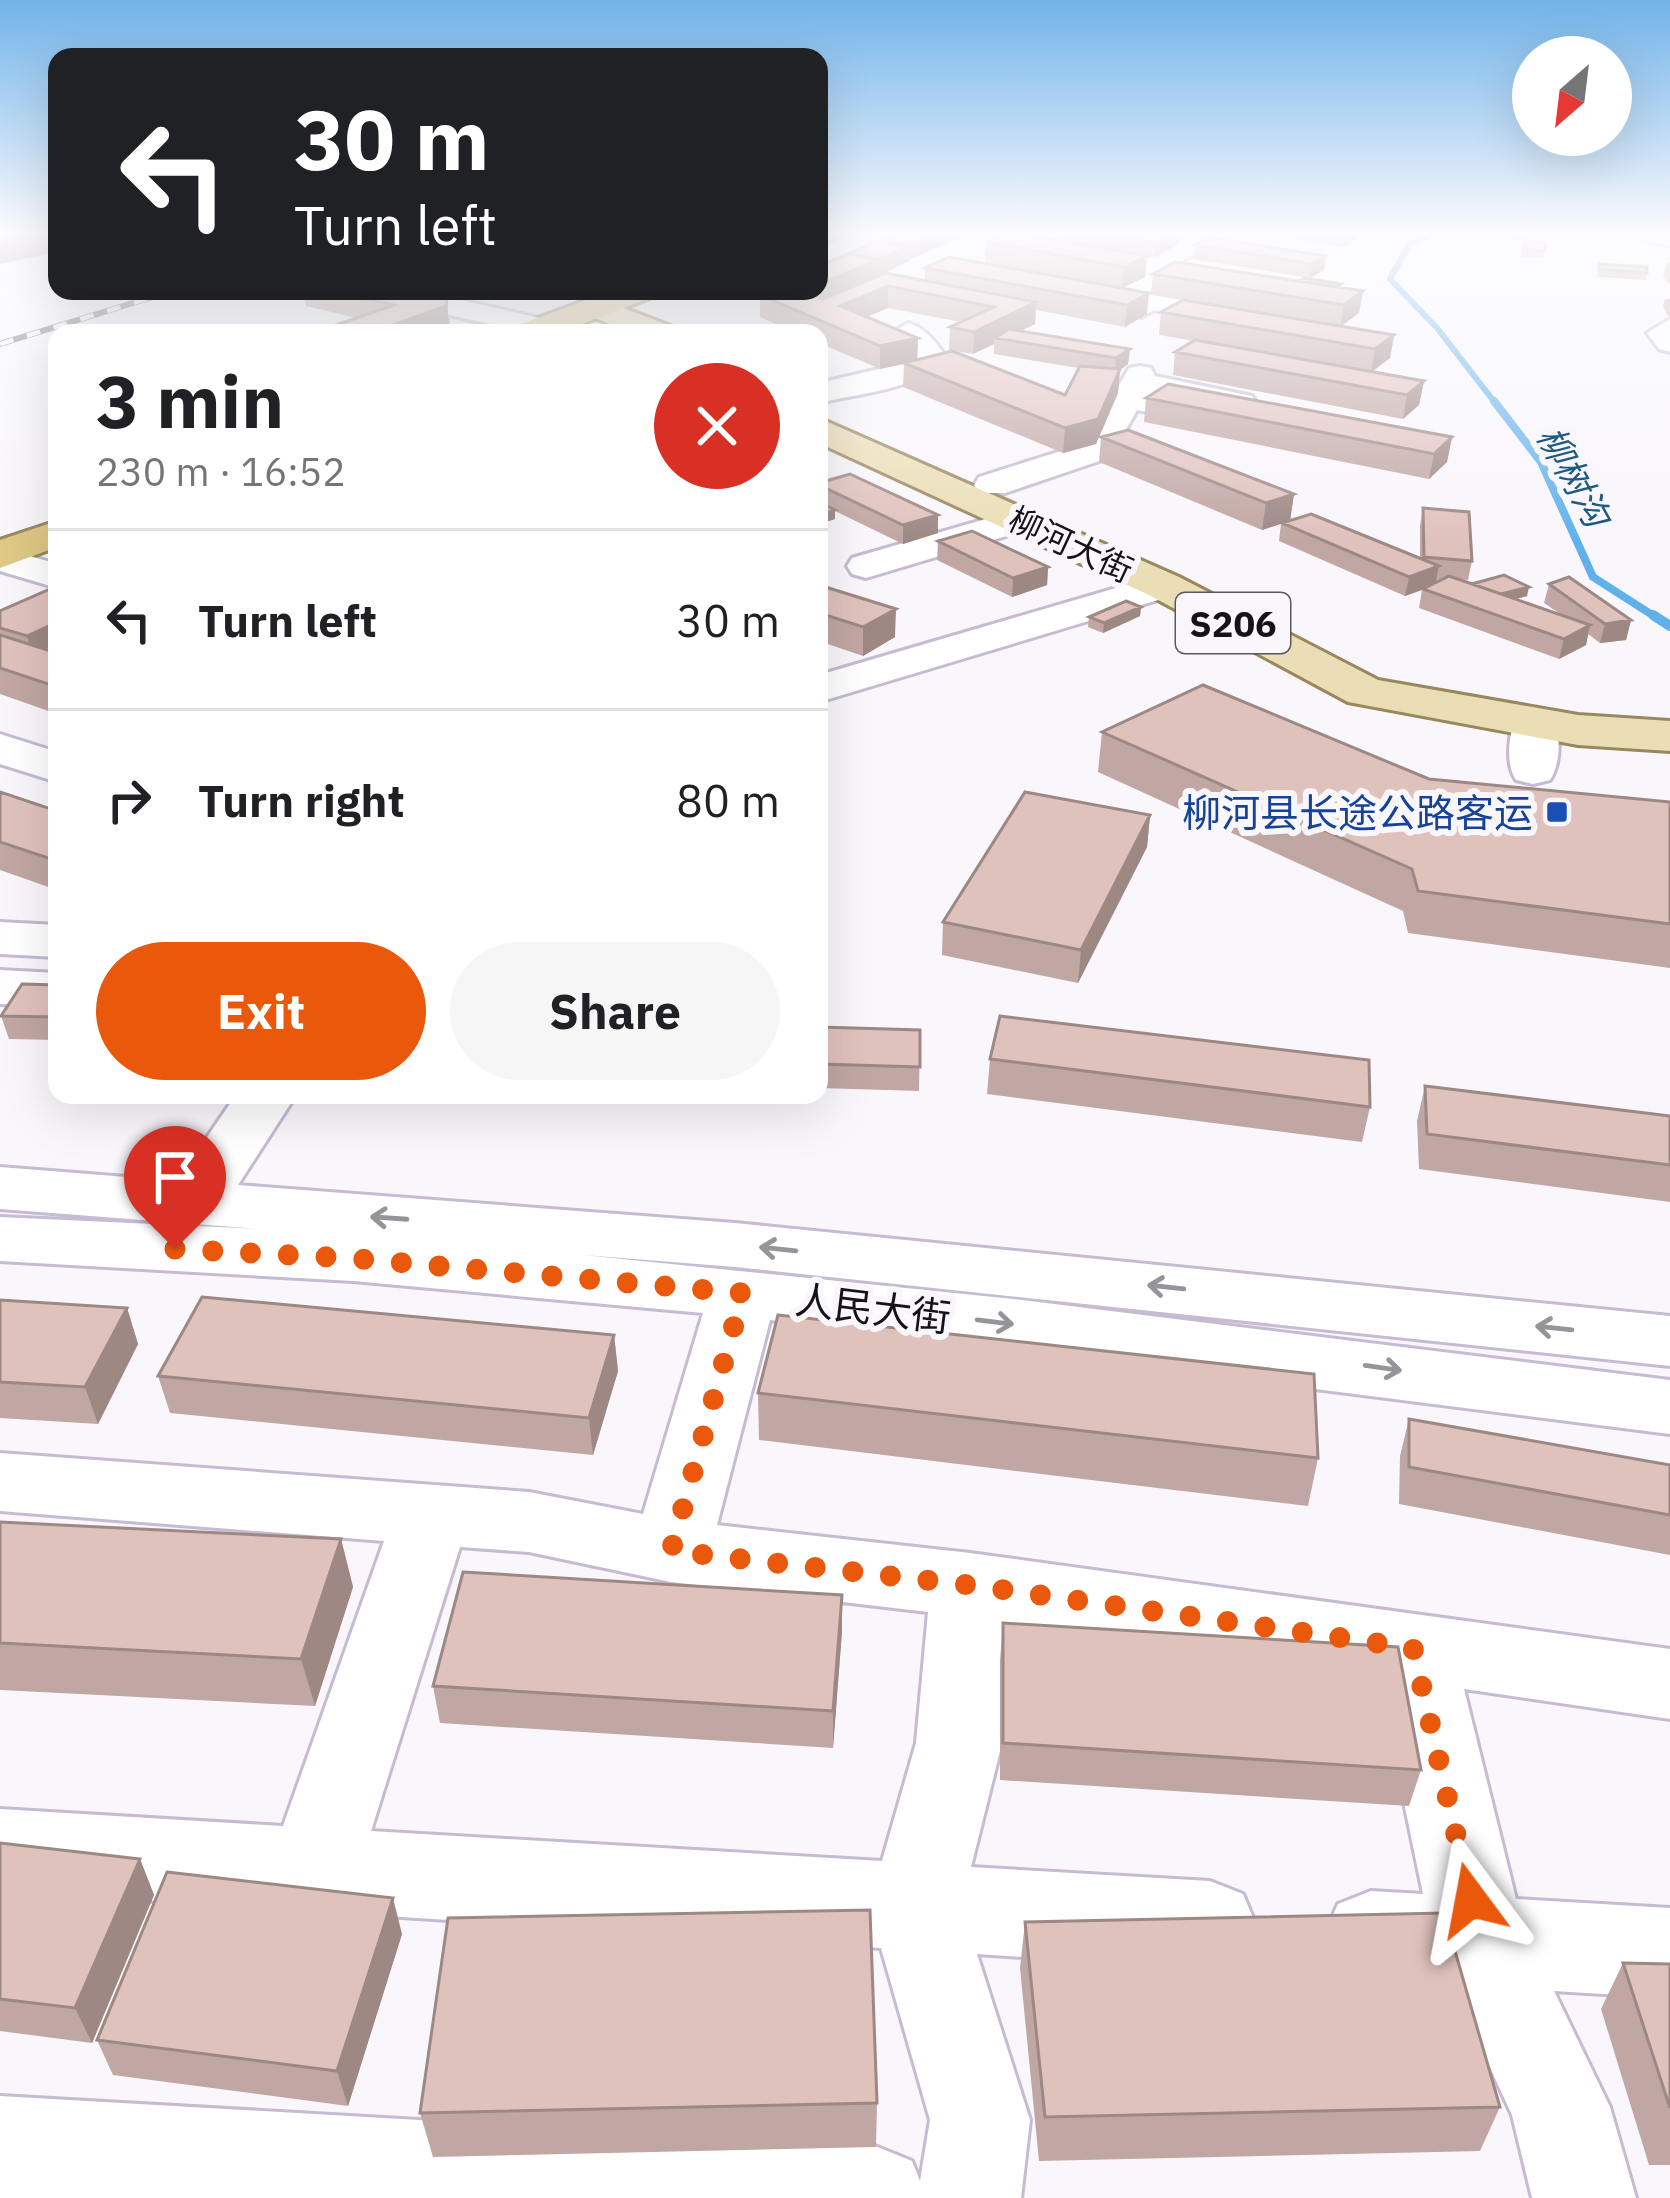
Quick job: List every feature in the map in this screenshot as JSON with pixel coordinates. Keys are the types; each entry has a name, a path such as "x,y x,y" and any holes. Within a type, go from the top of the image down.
{"highway":[{"path":"0,534 48,515"},
{"path":"0,557 48,536"}],"main road":[{"name":"柳河大街","path":"828,410 1405,675 1566,708 1670,710"},
{"name":"柳河大街","path":"828,433 1164,586 1365,692 1535,723 1670,736"}],"street":[{"path":"828,391 911,370 932,357 911,336"},
{"path":"1125,336 1268,417"},
{"path":"992,485 1099,450 1138,336"},
{"path":"1137,342 1216,336"},
{"path":"1137,342 1207,364"},
{"path":"866,566 1020,520"},
{"path":"0,557 48,573"},
{"path":"828,685 1164,586"},
{"path":"1533,770 1535,723"},
{"path":"0,748 48,765"},
{"path":"0,938 44,977"},
{"path":"195,1203 260,1104"},
{"name":"人民大街","path":"0,1188 758,1247 1670,1341"},
{"name":"人民大街","path":"0,1239 349,1258 743,1293 1313,1359 1670,1407"},
{"path":"671,1551 743,1293"},
{"path":"0,1481 530,1522 671,1551 970,1585 1670,1684"},
{"path":"314,1870 432,1514"},
{"path":"969,2198 980,2120 915,1906 959,1743 970,1585"},
{"path":"1413,1648 1480,1942 1561,2107 1584,2198"},
{"path":"0,1850 1670,1953"},
{"path":"0,2147 875,2198"}],"building":[{"path":"855,336 918,338 880,346"},
{"path":"1049,336 1130,349 1116,358 995,338"},
{"path":"1297,336 1393,336 1375,349"},
{"path":"1195,340 1424,381 1407,395 1175,352"},
{"path":"952,351 1065,395 1080,366 1120,369 1098,419 1065,428 904,363"},
{"path":"1168,384 1452,437 1434,454 1146,398"},
{"path":"1128,430 1294,494 1266,503 1101,437"},
{"path":"850,474 938,515 903,525 828,489 828,480"},
{"path":"1423,508 1469,512 1472,561 1424,557"},
{"path":"1311,514 1439,566 1409,577 1282,523"},
{"path":"972,531 1048,567 1013,578 938,541"},
{"path":"1504,575 1529,587 1501,594 1472,584"},
{"path":"1449,576 1590,625 1564,639 1423,589"},
{"path":"1569,577 1631,620 1605,624 1549,584"},
{"path":"828,588 896,609 863,627 828,616"},
{"path":"48,590 48,626 27,636 0,628 0,611"},
{"path":"1126,601 1141,607 1104,623 1089,617"},
{"path":"0,635 48,650 48,684 0,668"},
{"path":"1203,685 1429,779 1670,802 1670,924 1418,891 1412,869 1102,732"},
{"path":"0,792 48,808 48,858 0,842"},
{"path":"1025,792 1150,815 1081,950 943,922"},
{"path":"22,984 48,985 48,1017 1,1016"},
{"path":"1000,1016 1369,1060 1370,1107 990,1059"},
{"path":"828,1027 920,1030 920,1067 828,1064"},
{"path":"1425,1086 1670,1116 1670,1165 1427,1134"},
{"path":"202,1297 614,1335 589,1418 158,1376"},
{"path":"0,1300 127,1308 85,1387 0,1382"},
{"path":"778,1315 1314,1374 1318,1458 758,1393"},
{"path":"1409,1419 1670,1465 1670,1515 1409,1467"},
{"path":"0,1522 341,1539 301,1659 0,1643"},
{"path":"463,1572 842,1595 833,1711 433,1686"},
{"path":"1003,1623 1398,1647 1421,1770 1003,1743"},
{"path":"0,1843 140,1859 75,2008 0,1999"},
{"path":"167,1872 393,1898 337,2071 97,2040"},
{"path":"870,1910 877,2103 420,2113 448,1918"},
{"path":"1444,1913 1500,2107 1045,2117 1025,1922"},
{"path":"1623,1963 1670,1964 1670,2108"}],"waterway":[{"name":"柳树沟","path":"1443,336 1496,404"},
{"name":"柳树沟","path":"1494,401 1541,462 1593,577 1657,618"},
{"name":"柳树沟","path":"1653,615 1670,626"}],"railway":[{"path":"0,344 27,336"}],"place":[{"name":"柳河县长途公路客运","path":"1557,812"}],"route":[{"path":"175,1249 349,1258 743,1293 671,1551 970,1585 1413,1648 1471,1900"}]}
